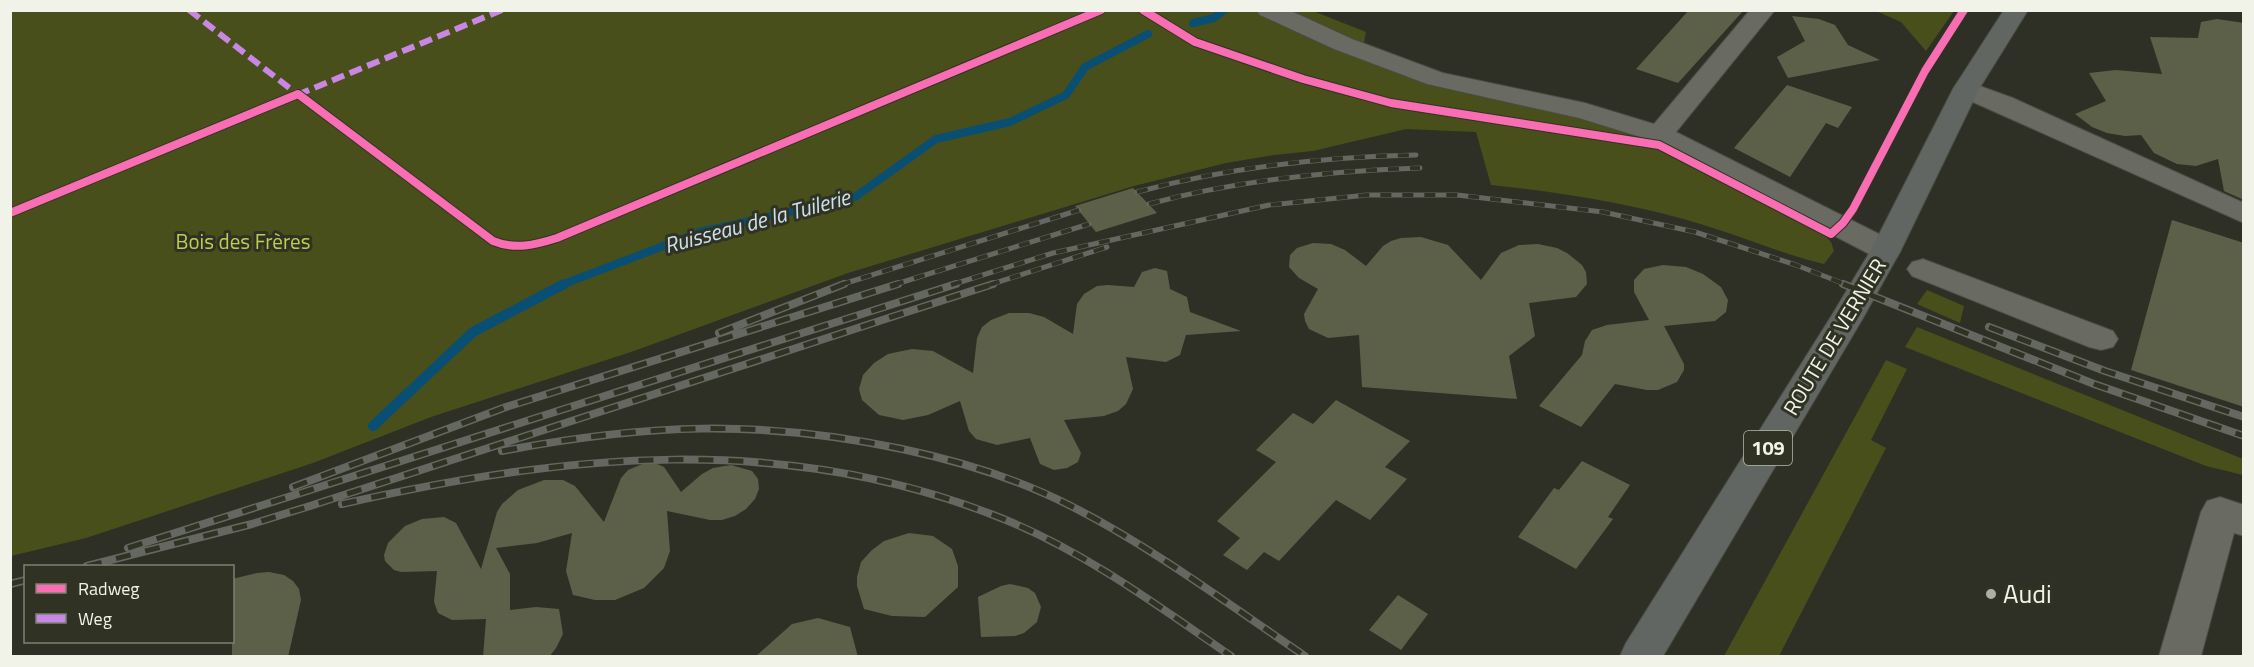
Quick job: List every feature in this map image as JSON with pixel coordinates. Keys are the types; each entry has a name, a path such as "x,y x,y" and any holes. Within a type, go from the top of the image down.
{"main road":[{"name":"ROUTE DE VERNIER","path":"1641,657 1886,250 1966,89 2016,10"}],"street":[{"path":"1268,10 1334,40 1437,80 1585,111 1660,134 1886,250"},
{"path":"1660,134 1764,10"},
{"path":"1966,89 2004,104 2244,214"},
{"path":"1923,269 2101,339"},
{"path":"2180,657 2220,512 2244,521"}],"green space":[{"name":"Bois des Frères","path":"10,11 1313,11 1366,32 1361,57 1424,81 1470,94 1612,124 1654,140 1689,162 1823,234 1831,242 1834,251 1824,264 1654,211 1573,196 1491,185 1476,132 1406,129 1313,151 1226,163 1134,186 848,273 634,351 431,417 313,463 86,538 11,556"},
{"path":"1876,11 1954,11 1926,51 1901,22"},
{"path":"1927,290 1964,306 1960,323 1917,304"},
{"path":"1917,327 2243,459 2243,475 2206,466 1905,347"},
{"path":"1886,360 1907,369 1871,440 1886,448 1779,656 1724,656"}],"building":[{"path":"1689,10 1744,10 1678,83 1636,69"},
{"path":"1792,16 1819,19 1835,25 1848,45 1880,60 1788,78 1777,57 1805,41"},
{"path":"2217,19 2244,23 2244,200 2224,191 2218,159 2196,166 2177,164 2154,153 2141,135 2125,136 2107,133 2092,127 2075,114 2106,101 2089,73 2116,70 2162,74 2150,37 2198,38 2201,22"},
{"path":"1787,85 1852,107 1838,128 1826,123 1790,177 1734,148"},
{"path":"1133,188 1157,213 1096,232 1075,206"},
{"path":"2172,220 2244,243 2244,407 2131,370"},
{"path":"1421,237 1448,245 1481,280 1501,253 1519,245 1538,244 1557,248 1582,265 1586,272 1587,284 1576,297 1529,303 1535,336 1509,356 1517,399 1362,387 1359,335 1328,338 1309,329 1304,314 1318,289 1299,278 1289,267 1290,255 1297,248 1313,243 1331,244 1345,250 1366,266 1383,246 1391,241"},
{"path":"1663,265 1686,267 1703,274 1721,287 1728,300 1726,312 1715,321 1664,326 1684,364 1684,370 1677,382 1658,390 1615,384 1581,427 1539,406 1582,355 1585,341 1592,330 1607,325 1649,320 1634,292 1634,280 1644,269"},
{"path":"1155,268 1167,271 1170,289 1187,297 1190,312 1241,331 1186,335 1180,355 1166,362 1126,357 1133,389 1126,404 1118,411 1104,416 1064,420 1081,453 1078,462 1067,468 1054,470 1040,464 1030,438 997,445 976,439 969,431 960,401 928,415 903,420 879,415 862,400 859,389 863,375 874,363 888,354 912,349 933,351 973,373 977,338 982,327 991,320 1009,313 1029,313 1044,317 1073,334 1077,304 1084,294 1097,286 1134,287 1142,272"},
{"path":"1336,400 1410,441 1385,467 1407,479 1370,520 1336,500 1279,561 1264,552 1247,570 1223,555 1240,538 1217,521 1276,462 1256,450 1293,413 1313,424"},
{"path":"1582,461 1630,485 1608,517 1613,519 1576,569 1518,537 1554,488 1559,490"},
{"path":"645,463 655,463 664,467 681,492 713,468 731,465 752,471 758,479 759,489 755,499 746,509 722,520 710,520 667,511 670,551 664,568 644,588 615,600 595,600 573,595 566,571 572,533 537,543 496,548 510,574 510,610 536,607 559,609 563,634 549,657 483,657 486,619 452,620 438,613 434,602 437,571 401,572 394,570 385,561 384,555 388,543 405,526 422,519 444,517 456,523 481,569 497,512 502,504 518,490 544,480 563,480 575,486 604,522 621,478 628,470"},
{"path":"909,533 933,536 952,549 958,566 958,587 925,617 892,616 864,609 857,586 861,562 884,541"},
{"path":"269,572 284,575 299,589 301,600 288,657 232,657 234,579"},
{"path":"1010,584 1028,588 1035,593 1041,607 1037,622 1024,633 1015,636 981,637 978,597"},
{"path":"1398,595 1428,614 1401,650 1369,630"},
{"path":"818,618 850,627 858,657 755,657 792,624"}],"waterway":[{"name":"Ruisseau de la Tuilerie","path":"1193,23 1214,18 1224,10"},
{"name":"Ruisseau de la Tuilerie","path":"561,285 700,232 855,197 936,139 1010,122 1066,95 1085,67 1148,34"},
{"name":"Ruisseau de la Tuilerie","path":"373,426 473,332 564,284"}],"railway":[{"path":"1137,192 1206,176 1275,165 1345,158 1416,155"},
{"path":"1149,204 1216,189 1283,178 1420,168"},
{"path":"951,285 1053,253 1269,205 1367,195 1457,195 1603,212 1695,232 1796,265 1847,285"},
{"path":"840,285 1079,210"},
{"path":"893,285 1089,224"},
{"path":"989,285 1107,247"},
{"path":"719,333 844,284"},
{"path":"293,487 506,407 898,284"},
{"path":"128,548 956,284"},
{"path":"91,565 252,524 310,506 993,284"},
{"path":"1843,284 2094,384 2244,436"},
{"path":"1989,327 2105,371 2244,417"},
{"path":"502,451 605,435 702,429 750,429 850,439 945,459 987,471 1029,487 1100,521 1189,577 1305,656"},
{"path":"342,504 508,473 591,464 673,460 756,462 838,472 919,490 1032,531 1120,581 1231,656"},
{"path":"10,584 24,580"}],"marked path":[{"path":"189,10 301,97"},
{"path":"297,95 502,10"}],"cycle path":[{"path":"10,213 298,94 493,241 517,247 533,245 557,238 1101,10"},
{"path":"1143,10 1195,42 1303,79 1391,103 1659,145 1831,234 1853,209 1925,71 1964,10"}],"place":[{"name":"Audi","path":"1991,594"}]}
